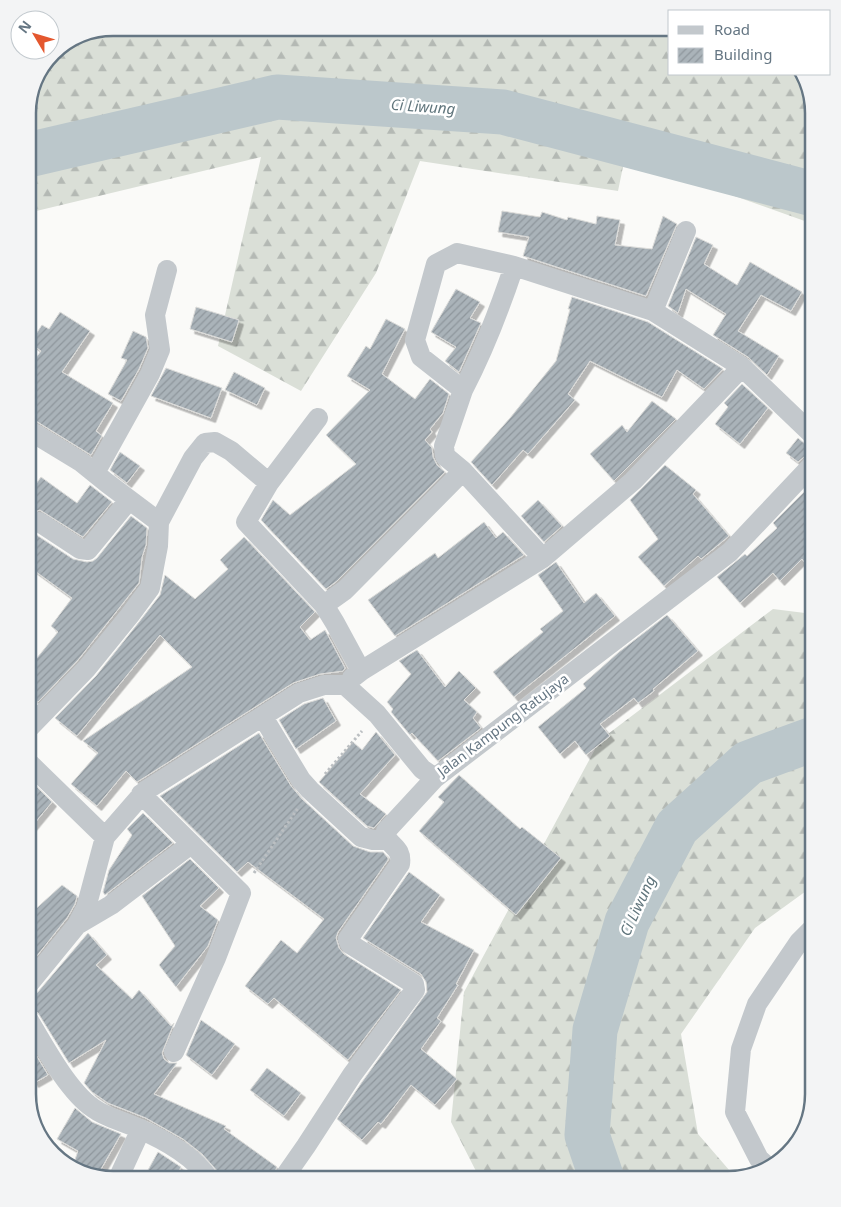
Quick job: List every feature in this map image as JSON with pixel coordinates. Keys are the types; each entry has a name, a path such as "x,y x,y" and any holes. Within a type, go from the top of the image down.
{"street":[{"path":"653,311 686,230"},
{"path":"464,390 421,357 415,340 436,264 457,253 514,266 653,311 742,366 805,426"},
{"path":"514,266 491,330 464,390 444,446 445,456 464,471 543,558"},
{"path":"94,473 150,374 160,350 155,315 167,270"},
{"path":"36,975 77,925 86,908 105,837 141,794 299,693 324,684 345,685 361,671 543,558 633,481 742,366"},
{"path":"318,418 269,483 246,522 324,606 361,671"},
{"path":"36,436 81,462 159,522"},
{"path":"36,721 87,668 130,616 150,588 158,546 159,522 193,458 206,443 215,442 231,451 269,483"},
{"path":"324,606 345,590 464,471"},
{"name":"Jalan Kampung Ratujaya","path":"345,685 377,714 422,769 435,778 730,552 805,473"},
{"path":"39,522 80,549 88,550 129,500"},
{"path":"263,717 301,780 310,790 361,837 373,840 388,840"},
{"path":"36,770 105,837"},
{"path":"289,1171 352,1075 415,988 414,984 349,942 348,936 400,864 401,858 398,849 388,840 386,831 435,778"},
{"path":"141,794 241,893 216,958 174,1052"},
{"path":"77,925 110,905 192,844"},
{"path":"762,1162 734,1112 741,1049 757,1004 799,942 805,936"},
{"path":"36,1032 70,1085 93,1108 141,1130 190,1158 204,1171"},
{"path":"122,1171 141,1130"}],"green space":[{"path":"113,36 668,36 668,75 794,75 799,84 805,113 805,221 625,157 618,191 420,161 376,273 301,391 218,346 261,157 36,211 36,108 39,93 44,79 52,66 70,49 84,42"},
{"path":"773,609 805,613 805,892 755,928 681,1034 698,1134 730,1171 476,1171 451,1122 464,992 600,740"}],"building":[{"path":"502,211 540,217 542,212 567,220 568,217 596,224 597,216 620,220 615,245 652,249 663,216 677,224 646,296 523,256 529,237 498,232"},
{"path":"696,237 713,245 704,264 737,285 750,262 802,292 791,311 761,295 738,331 779,356 767,375 748,357 713,335 726,314 686,289 678,313 668,306"},
{"path":"456,289 480,302 470,318 481,323 459,372 445,361 456,347 431,332"},
{"path":"572,297 648,322 723,369 704,389 677,370 662,397 590,361 568,394 575,400 528,454 523,450 492,485 471,462 510,418 556,361"},
{"path":"196,307 239,320 232,342 190,329"},
{"path":"60,312 90,331 62,372 113,403 96,431 102,436 91,455 36,421 36,358 41,351 36,347 36,334 42,325 49,329"},
{"path":"386,319 405,329 382,374 415,399 430,379 449,394 443,413 430,429 432,432 425,440 432,448 433,457 437,465 445,472 337,581 326,589 261,520 273,500 290,515 356,464 326,435 370,390 347,376 366,346 370,349"},
{"path":"133,331 146,337 148,348 139,369 121,401 108,394 127,360 121,358"},
{"path":"166,368 222,388 211,418 151,396"},
{"path":"234,372 265,388 257,405 225,390"},
{"path":"742,384 768,408 740,444 715,424 728,407 724,403"},
{"path":"652,401 676,419 614,481 590,454 622,425 627,432"},
{"path":"798,438 805,444 805,456 798,462 786,453"},
{"path":"120,452 140,466 127,483 110,470"},
{"path":"665,465 696,490 693,494 729,536 701,559 698,556 664,586 638,557 658,539 630,500"},
{"path":"41,477 77,503 90,485 112,502 83,537 40,510 36,511 36,484"},
{"path":"805,491 805,562 802,559 780,581 773,573 740,603 717,577 745,554 747,556 777,528 773,523"},
{"path":"538,500 562,526 544,542 521,516"},
{"path":"131,516 147,528 139,583 78,660 38,702 36,700 36,659 58,632 51,626 72,598 36,572 36,535 73,559 87,562 97,558"},
{"path":"484,522 496,538 503,532 524,555 395,636 368,600 435,553 438,558"},
{"path":"244,537 315,612 300,627 310,640 325,630 345,668 343,671 320,674 293,683 137,782 126,771 97,806 71,784 98,753 83,741 192,667 160,635 77,736 55,718 96,676 160,595 165,575 195,599 228,569 220,560"},
{"path":"556,562 584,603 596,593 615,616 514,697 493,672 543,632 540,629 563,611 538,575"},
{"path":"667,615 698,651 638,703 634,698 600,724 610,736 586,755 575,741 560,754 538,727 586,688 583,684 619,652"},
{"path":"417,650 445,687 459,671 476,688 464,700 477,712 473,718 481,728 438,761 412,733 410,735 391,712 393,709 387,702 411,674 399,661"},
{"path":"323,698 336,721 296,749 279,720 304,704"},
{"path":"376,732 395,755 360,794 386,814 374,828 367,826 319,782 353,742 362,750"},
{"path":"259,733 291,786 302,799 353,846 370,852 383,852 388,858 338,932 336,938 339,948 344,954 401,990 348,1060 274,998 268,1004 245,986 281,940 297,953 324,919 248,862 237,872 160,796"},
{"path":"459,775 520,829 522,827 561,858 516,915 419,831 444,802 438,797"},
{"path":"36,786 52,802 36,821"},
{"path":"143,813 173,843 105,895 103,892 109,870 132,835 127,829"},
{"path":"190,859 219,888 200,906 218,920 208,946 176,987 159,965 175,946 142,896"},
{"path":"409,872 440,895 421,922 474,950 456,984 458,985 437,1018 441,1021 421,1049 457,1079 435,1105 411,1085 381,1124 378,1122 362,1140 337,1119 427,992 426,982 421,974 363,938"},
{"path":"62,885 77,896 67,918 36,957 36,909"},
{"path":"88,933 107,955 96,965 132,999 139,990 171,1026 174,1023 162,1053 164,1059 169,1063 177,1063 154,1094 226,1126 224,1129 277,1167 275,1171 217,1171 202,1154 183,1139 146,1118 108,1103 92,1092 84,1083 106,1040 69,1063 36,1011 37,993"},
{"path":"201,1020 235,1044 212,1075 186,1055"},
{"path":"36,1055 48,1075 36,1082"},
{"path":"267,1068 301,1093 284,1116 250,1090"},
{"path":"75,1108 92,1122 121,1134 101,1170 84,1165 75,1160 78,1151 57,1139"},
{"path":"158,1152 181,1167 179,1171 147,1171"}],"waterway":[{"name":"Ci Liwung","path":"36,153 277,97 503,112 805,192"},
{"name":"Ci Liwung","path":"599,1171 587,1135 595,1030 627,922 677,827 748,763 805,742"}]}
